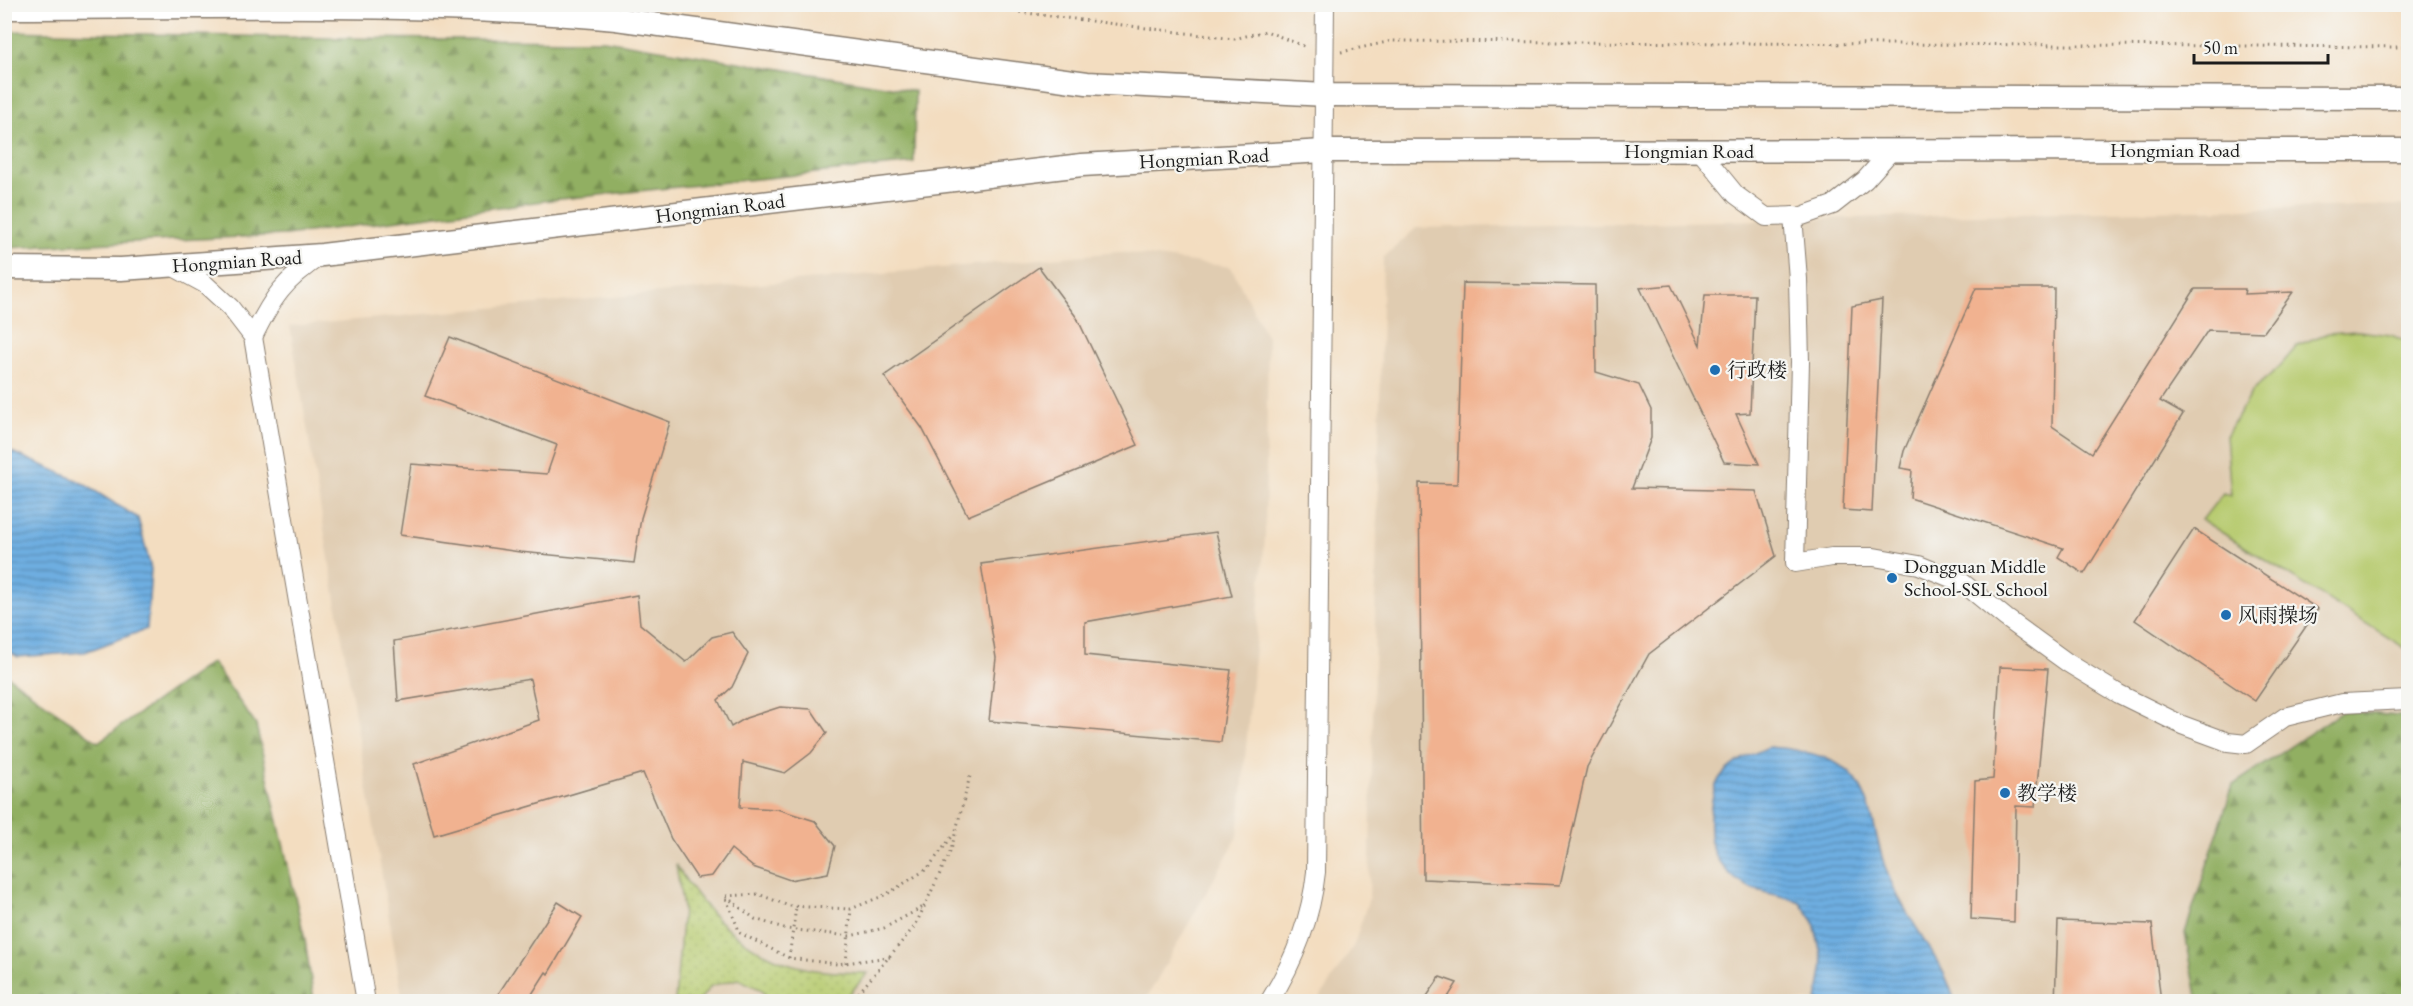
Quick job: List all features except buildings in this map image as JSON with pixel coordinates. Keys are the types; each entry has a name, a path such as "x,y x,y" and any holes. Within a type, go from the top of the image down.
{"main road":[{"path":"4,8 348,6 552,14 616,19 1087,84 1326,95 2409,99"},
{"name":"Hongmian Road","path":"4,268 121,269 322,255 1082,165 1324,151 2409,150"}],"street":[{"path":"1269,1002 1289,965 1309,915 1316,872 1326,95 1325,4"},
{"path":"1701,151 1736,195 1766,217 1802,216 1833,205 1865,180 1890,151"},
{"path":"1793,216 1798,279 1800,362 1794,530 1795,563 1832,557 1874,557 1919,565 1963,583 2060,657 2119,694 2182,725 2228,742 2246,744 2285,717 2342,703 2409,700"},
{"path":"253,337 279,290 300,270 322,255"},
{"path":"170,265 205,284 230,307 253,337 366,1002"}],"path":[{"path":"954,4 1234,39 1266,31 1326,55 1392,41 2409,47"},
{"path":"851,1002 915,926 951,850 971,772"},
{"path":"725,896 758,894 789,906 851,909 887,894 927,868 956,831"},
{"path":"725,896 755,919 792,929 850,936 884,928 925,906"},
{"path":"725,896 740,933 789,958 837,964 890,957"},
{"path":"789,958 796,907"},
{"path":"846,963 851,909"}],"shaded area":[{"name":"Dongguan Middle School-SSL School","path":"2408,205 2408,1001 1317,1002 1354,945 1369,898 1383,258 1416,228"},
{"path":"1119,252 1231,267 1268,339 1265,537 1238,836 1145,1001 403,1001 290,326"}],"green space":[{"path":"5,31 330,38 604,40 915,91 914,163 551,200 286,235 5,248"},
{"path":"2358,331 2391,335 2408,342 2408,650 2202,520 2223,493 2231,496 2226,436 2252,391 2280,366 2298,345 2328,333"},
{"path":"212,662 256,725 305,940 314,1001 5,1001 5,674 98,742"},
{"path":"2343,711 2408,717 2408,1001 2198,1001 2185,933 2233,785"},
{"path":"676,865 688,884 731,932 767,955 809,969 868,973 843,1001 767,1001 762,990 738,979 711,986 699,1001 675,1001 683,909"}],"water":[{"path":"5,449 79,481 138,518 151,569 147,629 85,652 18,657 5,649"},
{"path":"1769,747 1792,749 1828,759 1848,771 1856,780 1871,813 1883,861 1892,885 1943,972 1955,1001 1817,1001 1823,964 1814,922 1800,902 1739,882 1722,866 1715,855 1710,837 1710,814 1714,791 1722,775 1738,762"}],"place":[{"name":"行政楼","path":"1715,370"},
{"name":"Dongguan Middle School-SSL School","path":"1892,578"},
{"name":"风雨操场","path":"2226,615"},
{"name":"教学楼","path":"2005,793"}]}
